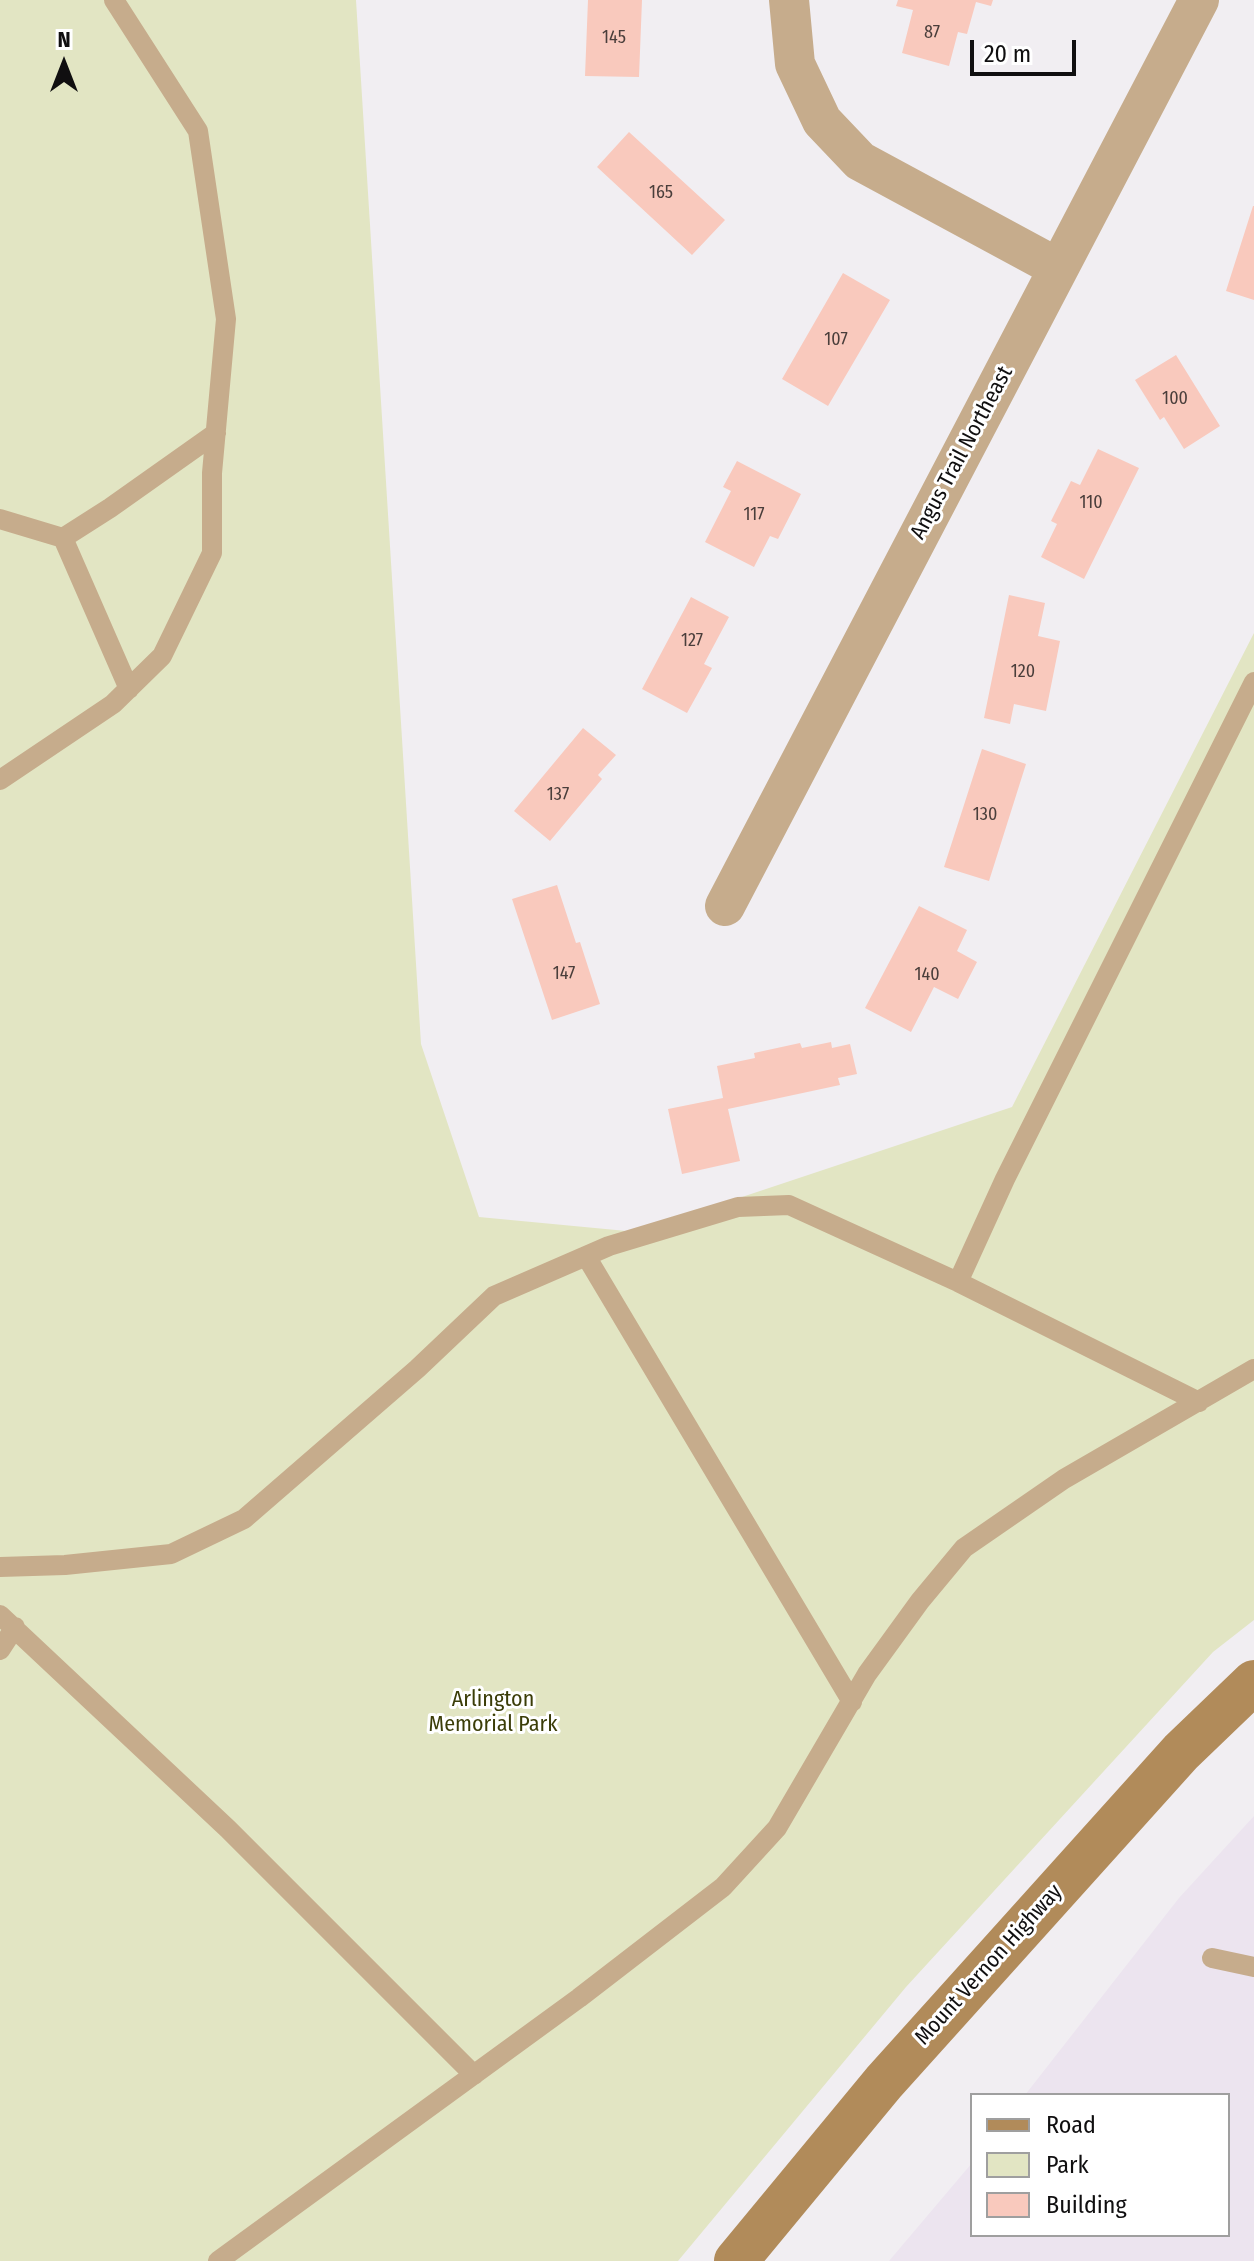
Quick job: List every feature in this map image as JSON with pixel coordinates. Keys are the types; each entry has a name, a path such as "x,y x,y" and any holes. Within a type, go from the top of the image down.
{"street":[{"path":"789,0 795,64 822,121 860,161 1058,268"},
{"name":"Angus Trail Northeast","path":"725,906 1199,0"},
{"name":"Mount Vernon Highway","path":"736,2261 884,2082 1181,1752 1254,1682"}],"lane":[{"path":"0,780 113,704 162,656 212,553 212,473 226,319 198,131 114,0"},
{"path":"0,519 63,538 216,433"},
{"path":"63,538 129,689"},
{"path":"958,1282 1005,1179 1254,682"},
{"path":"0,1567 65,1565 171,1554 244,1519 417,1369 494,1296 609,1246 738,1207 789,1205 958,1282 1199,1402"},
{"path":"586,1256 852,1702"},
{"path":"218,2261 474,2075 723,1887 777,1828 867,1674 920,1601 964,1548 1064,1479 1254,1369"},
{"path":"0,1650 7,1621 228,1829 474,2075"},
{"path":"1212,1958 1254,1967"}],"shaded area":[{"path":"1254,1816 1254,2261 889,2261 970,2165 970,2237 1230,2237 1230,2093 1027,2093 1179,1898"}],"green space":[{"name":"Arlington Memorial Park","path":"0,0 356,0 421,1044 479,1217 637,1232 1012,1107 1254,633 1254,1620 1213,1652 906,1987 678,2261 0,2261"}],"building":[{"path":"588,0 642,0 639,77 585,76"},
{"path":"898,0 993,0 991,6 976,2 967,34 958,32 949,66 902,53 913,10 896,6"},
{"path":"629,132 725,220 692,255 597,167"},
{"path":"1254,206 1254,300 1226,291"},
{"path":"843,273 890,300 828,406 782,379"},
{"path":"1176,355 1220,426 1184,449 1164,417 1160,420 1135,380"},
{"path":"1098,449 1139,468 1084,579 1041,557 1057,524 1051,521 1071,481 1080,485"},
{"path":"737,461 801,494 778,539 770,536 754,567 705,542 731,491 723,487"},
{"path":"1009,595 1045,603 1038,636 1060,641 1046,711 1014,704 1010,724 984,718"},
{"path":"691,597 729,617 704,664 712,668 687,713 642,689"},
{"path":"583,728 616,755 598,775 602,779 550,841 514,811"},
{"path":"982,749 1026,764 989,881 944,867"},
{"path":"557,885 600,1004 552,1020 512,899"},
{"path":"919,906 967,930 957,951 977,962 958,999 934,987 911,1032 865,1008"},
{"path":"831,1042 832,1048 850,1044 857,1074 838,1078 840,1085 728,1109 740,1161 682,1174 668,1109 723,1098 717,1066 755,1058 754,1053 800,1043 802,1048"}]}
